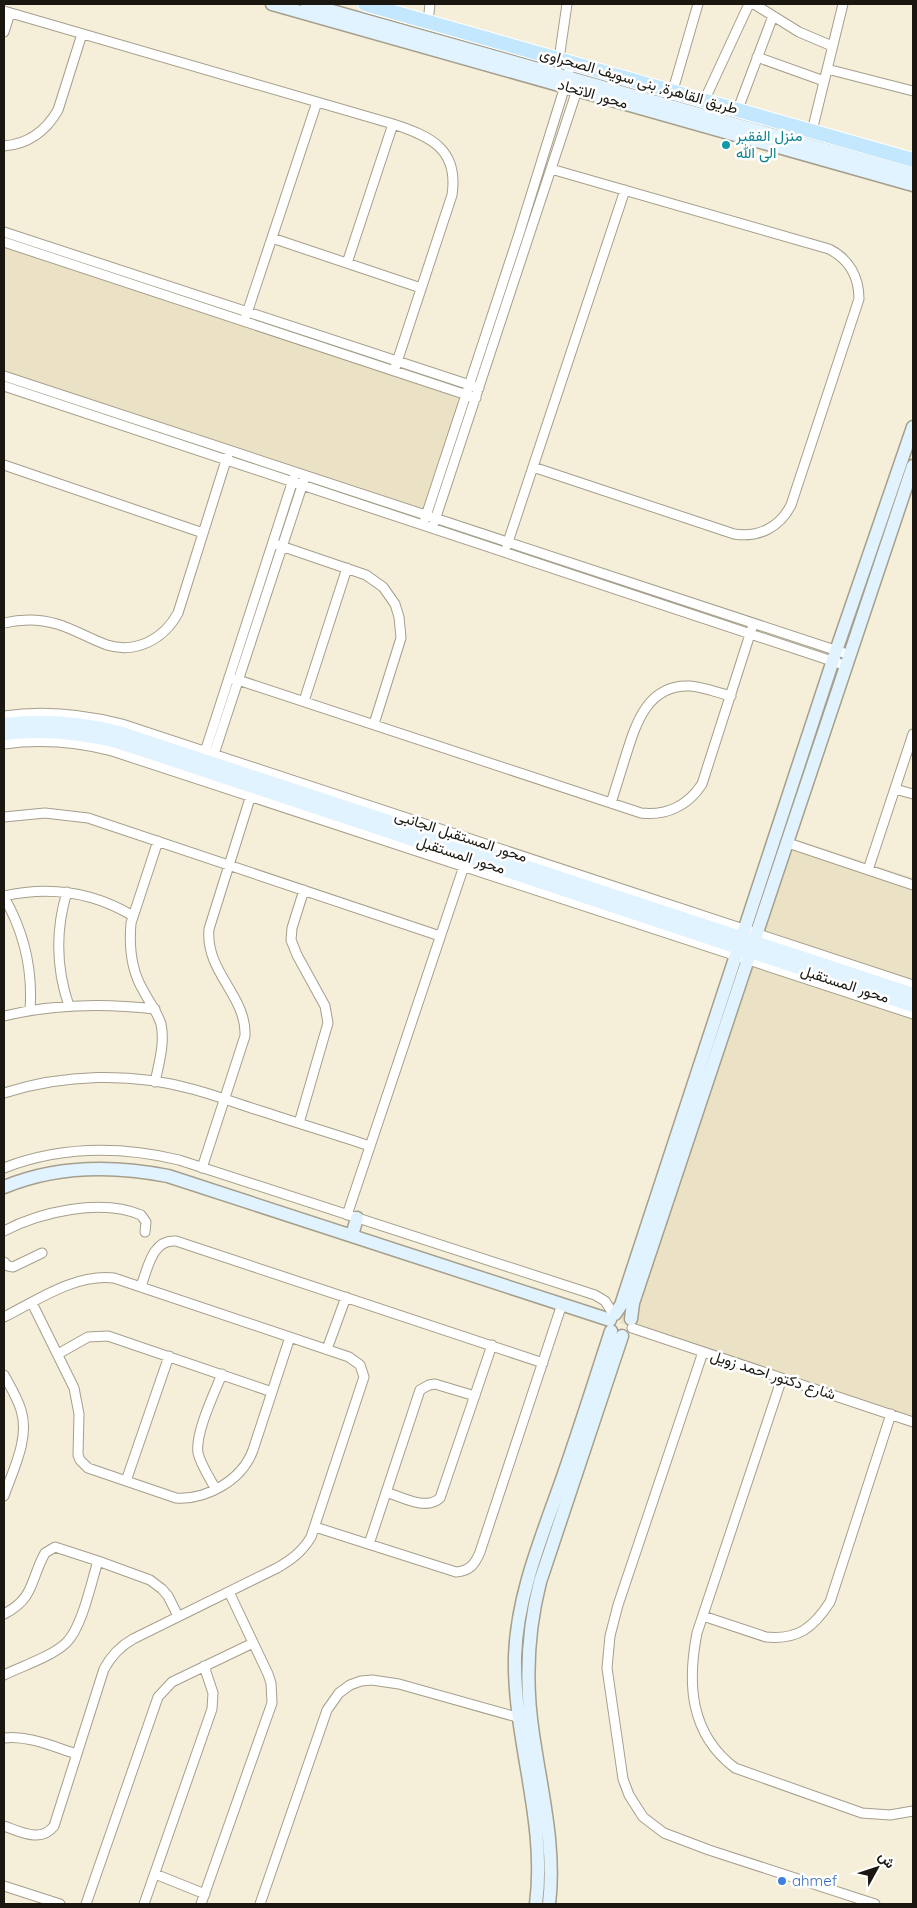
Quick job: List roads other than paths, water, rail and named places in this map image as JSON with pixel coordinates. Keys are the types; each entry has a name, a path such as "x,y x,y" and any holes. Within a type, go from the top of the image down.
{"main road":[{"name":"طريق القاهرة, بنى سويف الصحراوى","path":"365,4 673,90 913,160"}],"street":[{"name":"محور الاتحاد","path":"272,4 913,174"},
{"name":"محور الاتحاد","path":"307,4 913,185"},
{"path":"428,22 430,4"},
{"path":"433,528 551,169 572,83 565,60 567,4"},
{"path":"673,90 698,4"},
{"path":"705,100 754,4 799,32 832,46"},
{"path":"812,131 843,4"},
{"path":"4,32 7,12 393,124 422,134 434,142 444,153 452,173 452,195 394,371"},
{"path":"738,109 774,16"},
{"path":"4,146 20,144 33,137 45,128 54,117 58,110 82,34"},
{"path":"757,57 824,81"},
{"path":"423,525 572,83 585,66"},
{"path":"827,69 913,91"},
{"path":"244,322 317,102"},
{"path":"347,263 393,124"},
{"path":"533,467 718,529 742,535 757,534 778,524 788,512 794,498 859,299 858,285 854,272 841,256 829,249 551,169"},
{"path":"505,552 625,190"},
{"path":"4,232 479,388"},
{"path":"272,238 422,288"},
{"path":"4,242 476,398"},
{"path":"4,376 754,623 835,656"},
{"path":"4,386 751,634 849,660"},
{"path":"652,1226 740,942 913,427"},
{"path":"4,623 28,620 49,622 115,646 130,647 152,641 165,632 178,613 229,450"},
{"path":"4,465 203,533"},
{"path":"549,1904 551,1854 528,1687 530,1624 540,1582 619,1324 621,1305 652,1226 753,947 913,466"},
{"path":"4,716 49,713 85,716 122,724 207,761 301,474"},
{"path":"277,545 366,575 383,587 395,604 401,638 374,724"},
{"path":"304,702 347,568"},
{"path":"234,678 641,813 655,814 669,811 688,801 698,790 705,778 754,623"},
{"path":"611,803 634,727 642,712 653,700 667,691 688,686 731,696"},
{"name":"محور المستقبل","path":"4,724 48,721 84,724 119,732 740,942 913,1006"},
{"name":"محور المستقبل","path":"4,734 48,732 82,734 207,761 222,781 740,942"},
{"path":"868,870 913,734"},
{"name":"محور المستقبل الجانبى","path":"4,744 46,742 96,747 222,781 250,795 464,866 740,942 913,1014"},
{"path":"895,788 913,794"},
{"path":"202,1168 244,1042 245,1030 242,1012 214,964 209,944 209,929 250,795"},
{"path":"4,817 45,813 74,816 102,822 440,936"},
{"path":"155,1082 162,1041 161,1025 155,1009 138,982 132,963 130,938 134,916 158,841"},
{"path":"788,843 913,884"},
{"path":"352,1235 352,1216 370,1146 464,866"},
{"path":"299,1123 328,1023 325,1006 297,955 292,940 292,928 304,890"},
{"path":"30,1010 31,984 28,958 21,932 4,896 35,891 67,892 101,900 134,916"},
{"path":"67,892 59,924 58,956 69,1006"},
{"name":"محور المستقبل","path":"753,947 913,994"},
{"name":"محور المستقبل الجانبى","path":"753,947 913,985"},
{"path":"4,1016 30,1010 69,1006 120,1006 155,1009"},
{"path":"4,1093 36,1084 84,1078 119,1078 155,1082 192,1089 370,1146"},
{"path":"4,1168 27,1160 73,1150 102,1150 146,1154 179,1160 595,1295 609,1305 619,1324 536,1552 518,1626 515,1658 520,1718 538,1850 536,1904"},
{"path":"4,1187 30,1178 68,1170 108,1168 147,1172 186,1181 619,1324"},
{"path":"4,1232 52,1214 99,1208 120,1210 140,1215 146,1222 145,1232"},
{"path":"140,1286 158,1246 171,1240 543,1363"},
{"path":"4,1262 8,1266 13,1267 42,1253"},
{"path":"4,1318 73,1282 92,1277 114,1278 355,1360 360,1365 364,1377 315,1527 311,1537 297,1556 277,1568 132,1639 113,1654 104,1670 56,1820 50,1830 46,1834 36,1836 4,1826"},
{"path":"327,1349 346,1297"},
{"path":"32,1303 69,1376 77,1400 80,1430 78,1455 80,1460 88,1468 176,1498 198,1496 235,1477 246,1466 290,1337"},
{"path":"315,1527 456,1572 472,1566 480,1552 562,1304"},
{"name":"شارع دكتور احمد زويل","path":"619,1324 913,1422"},
{"path":"58,1354 81,1340 101,1336 114,1338 272,1392"},
{"path":"386,1492 424,1504 433,1503 440,1498 492,1345"},
{"path":"703,1352 618,1606 610,1636 607,1668 624,1779 635,1806 653,1826 664,1833 709,1850 876,1904"},
{"path":"126,1481 169,1356"},
{"path":"4,1374 21,1411 24,1429 20,1448 4,1496"},
{"path":"215,1488 202,1463 198,1446 199,1434 222,1374"},
{"path":"782,1378 703,1616 693,1656 694,1701 702,1728 724,1759 735,1768 862,1813 890,1815 913,1811"},
{"path":"369,1544 420,1390 429,1384 434,1384 475,1396"},
{"path":"703,1616 766,1638 791,1636 804,1630 820,1618 830,1602 891,1414"},
{"path":"4,1614 15,1608 28,1594 42,1557 48,1550 59,1548 141,1575 156,1584 168,1596 178,1616"},
{"path":"4,1675 59,1648 71,1637 78,1624 98,1560"},
{"path":"201,1904 272,1703 271,1683 229,1592"},
{"path":"86,1904 158,1697 172,1682 253,1643"},
{"path":"144,1904 212,1709 213,1693 204,1666"},
{"path":"260,1904 327,1710 332,1700 344,1689 361,1681 386,1681 520,1718"},
{"path":"4,1738 31,1740 77,1754"},
{"path":"155,1874 205,1894"},
{"path":"4,1886 60,1904"}],"place":[{"name":"منزل الفقير الى الله","path":"726,145"},
{"name":"ahmef","path":"782,1881"}]}
